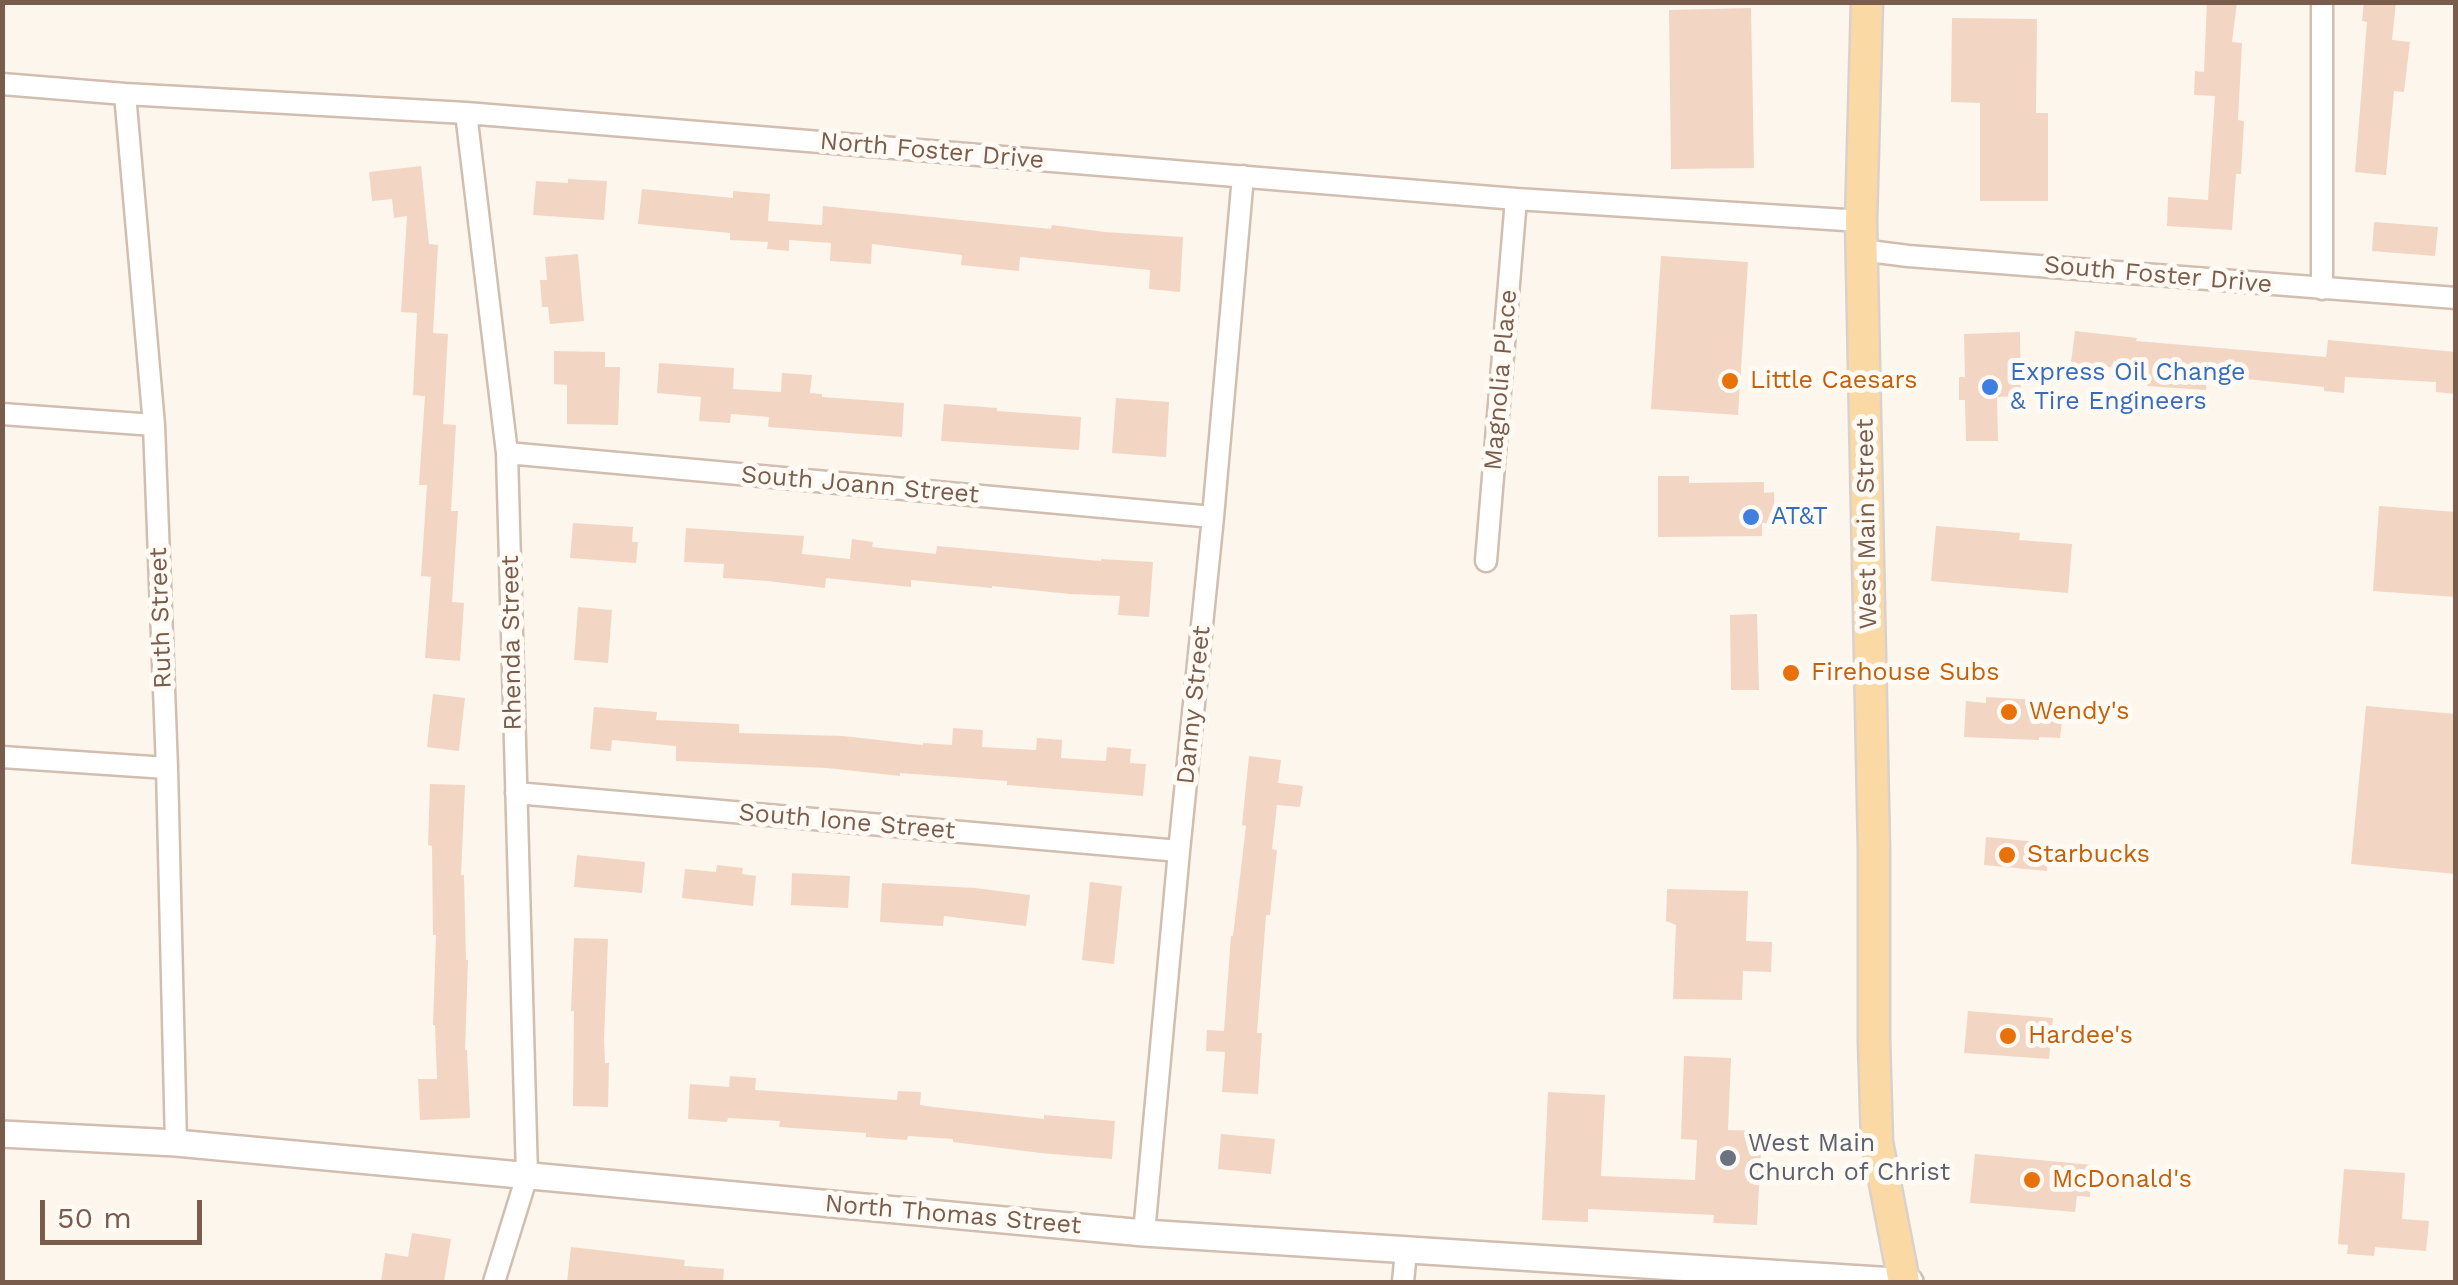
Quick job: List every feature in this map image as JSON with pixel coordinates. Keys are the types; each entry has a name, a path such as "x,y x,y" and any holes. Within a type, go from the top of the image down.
{"main road":[{"name":"West Main Street","path":"1867,2 1861,235 1877,1142 1906,1282"}],"street":[{"path":"2322,2 2322,289"},
{"name":"North Foster Drive","path":"2,84 466,113 1516,198 1861,235"},
{"name":"Ruth Street","path":"125,94 154,424 176,1142"},
{"name":"Rhenda Street","path":"466,113 507,453 527,1176 494,1282"},
{"name":"Danny Street","path":"1144,1233 1243,176"},
{"name":"Magnolia Place","path":"1486,562 1516,198"},
{"name":"South Foster Drive","path":"1861,235 1908,256 2456,298"},
{"path":"2,414 154,424"},
{"name":"South Joann Street","path":"507,453 1213,516"},
{"path":"2,757 167,768"},
{"name":"South Ione Street","path":"516,794 1178,852"},
{"name":"North Thomas Street","path":"2,1134 176,1142 1144,1233 1906,1282"},
{"path":"1403,1282 1406,1251"}],"building":[{"path":"2207,2 2237,2 2232,42 2242,43 2238,120 2244,121 2232,230 2167,226 2168,197 2208,200 2215,96 2194,95 2195,71 2204,72"},
{"path":"2364,2 2396,2 2392,40 2410,42 2404,92 2394,91 2386,175 2355,172 2367,22 2362,21"},
{"path":"1751,8 1754,168 1671,169 1669,10"},
{"path":"1952,18 2037,19 2036,113 2048,113 2048,201 1980,201 1980,103 1951,102"},
{"path":"421,166 429,244 438,245 433,333 448,334 443,424 456,425 451,511 458,511 452,602 464,603 460,661 425,658 431,577 421,576 427,485 419,485 425,396 413,395 417,313 401,312 407,216 394,218 392,199 372,201 369,172"},
{"path":"568,179 607,181 604,220 533,215 536,181 568,183"},
{"path":"642,189 733,198 733,191 770,194 768,221 822,225 823,206 1051,229 1052,225 1183,237 1180,292 1149,289 1150,270 1020,257 1019,271 961,265 962,255 872,244 871,264 830,261 831,243 789,240 789,251 767,249 768,242 730,240 730,233 638,224"},
{"path":"2374,222 2438,227 2435,256 2372,251"},
{"path":"578,254 584,321 550,324 548,307 542,307 540,280 547,280 545,257"},
{"path":"1661,256 1748,262 1738,415 1651,409"},
{"path":"2075,331 2137,338 2136,341 2326,357 2328,340 2456,352 2456,394 2436,392 2436,382 2345,377 2344,393 2324,391 2324,387 2207,375 2206,390 2147,386 2148,371 2071,363"},
{"name":"Express Oil Change & Tire Engineers","path":"2020,332 2021,396 1997,397 1998,441 1966,441 1965,400 1959,400 1959,377 1965,377 1964,334"},
{"path":"554,351 605,352 605,367 620,367 618,425 567,424 567,385 554,384"},
{"path":"659,363 734,368 733,389 781,392 782,373 812,375 810,393 822,397 904,403 902,437 768,427 769,417 731,414 730,423 699,421 701,397 657,393"},
{"path":"1116,398 1169,402 1166,457 1112,453"},
{"path":"944,404 1081,417 1079,450 941,441"},
{"path":"1658,476 1689,476 1689,483 1764,482 1764,493 1774,492 1775,523 1762,523 1762,536 1658,537"},
{"path":"2379,506 2456,512 2456,597 2373,591"},
{"path":"573,523 633,527 632,542 638,542 636,563 570,558"},
{"path":"1936,526 2020,533 2019,540 2072,544 2068,593 1931,581"},
{"path":"686,528 804,536 802,554 850,559 852,539 873,542 872,547 936,554 937,546 1153,562 1149,617 1118,615 1120,596 911,580 911,587 826,578 825,588 723,578 724,564 684,562"},
{"path":"578,607 612,610 608,663 574,660"},
{"path":"1757,614 1759,690 1731,690 1730,615"},
{"path":"433,694 465,698 459,751 427,747"},
{"name":"Wendy's","path":"1986,697 2054,701 2052,721 2062,721 2060,738 1964,737 1966,701 1986,703"},
{"path":"2366,706 2456,714 2456,874 2351,864"},
{"path":"594,707 657,712 656,720 739,724 739,733 952,745 953,728 983,730 982,747 1036,750 1037,738 1062,740 1061,758 1106,761 1107,747 1131,749 1130,763 1146,764 1143,796 1007,785 1007,781 676,761 676,746 612,740 611,751 590,749"},
{"path":"1249,756 1281,760 1278,783 1303,786 1300,807 1277,805 1272,849 1277,850 1270,915 1266,915 1257,1033 1262,1033 1258,1094 1222,1092 1225,1052 1206,1051 1207,1030 1224,1031 1231,936 1246,826 1242,825"},
{"path":"430,784 465,785 461,875 468,960 465,1050 470,1118 420,1120 418,1079 437,1079 433,1025 436,935 432,846 428,845"},
{"path":"1986,837 2049,843 2047,871 1984,865"},
{"path":"577,855 645,862 642,893 574,887"},
{"path":"717,865 743,868 742,874 756,876 753,906 682,898 685,869 716,872"},
{"path":"792,873 850,876 848,908 791,905"},
{"path":"1090,882 1122,886 1114,964 1082,960"},
{"path":"882,883 1030,895 1026,926 944,916 943,926 880,922"},
{"path":"1667,889 1748,891 1746,941 1772,942 1771,972 1743,971 1742,1000 1673,999 1676,925 1666,921"},
{"path":"574,938 608,939 604,1039 605,1063 609,1063 608,1107 573,1106"},
{"name":"Hardee's","path":"1968,1011 2053,1018 2049,1059 1964,1053"},
{"name":"West Main Church of Christ","path":"1684,1056 1731,1058 1728,1130 1762,1131 1757,1225 1713,1223 1714,1215 1588,1209 1588,1222 1542,1220 1548,1092 1605,1095 1601,1176 1695,1180 1697,1140 1681,1139"},
{"path":"730,1076 756,1078 755,1090 897,1100 898,1091 921,1092 920,1105 933,1107 1044,1119 1044,1115 1115,1121 1112,1159 953,1139 866,1137 866,1133 779,1127 780,1121 688,1119 690,1084 729,1087"},
{"path":"1221,1134 1275,1139 1271,1174 1218,1169"},
{"name":"McDonald's","path":"1975,1154 2092,1165 2090,1197 2077,1196 2075,1212 1970,1203"},
{"path":"2344,1169 2405,1173 2402,1219 2429,1221 2426,1251 2375,1247 2374,1256 2347,1254 2348,1245 2338,1244"},
{"path":"412,1233 451,1239 444,1282 381,1282 385,1253 408,1257"},
{"path":"571,1247 685,1260 684,1266 724,1269 723,1282 567,1282"}],"place":[{"name":"Little Caesars","path":"1730,381"},
{"name":"Express Oil Change & Tire Engineers","path":"1990,387"},
{"name":"AT&T","path":"1751,517"},
{"name":"Firehouse Subs","path":"1791,673"},
{"name":"Wendy's","path":"2009,712"},
{"name":"Starbucks","path":"2007,855"},
{"name":"Hardee's","path":"2008,1036"},
{"name":"West Main Church of Christ","path":"1728,1158"},
{"name":"McDonald's","path":"2032,1180"}]}
